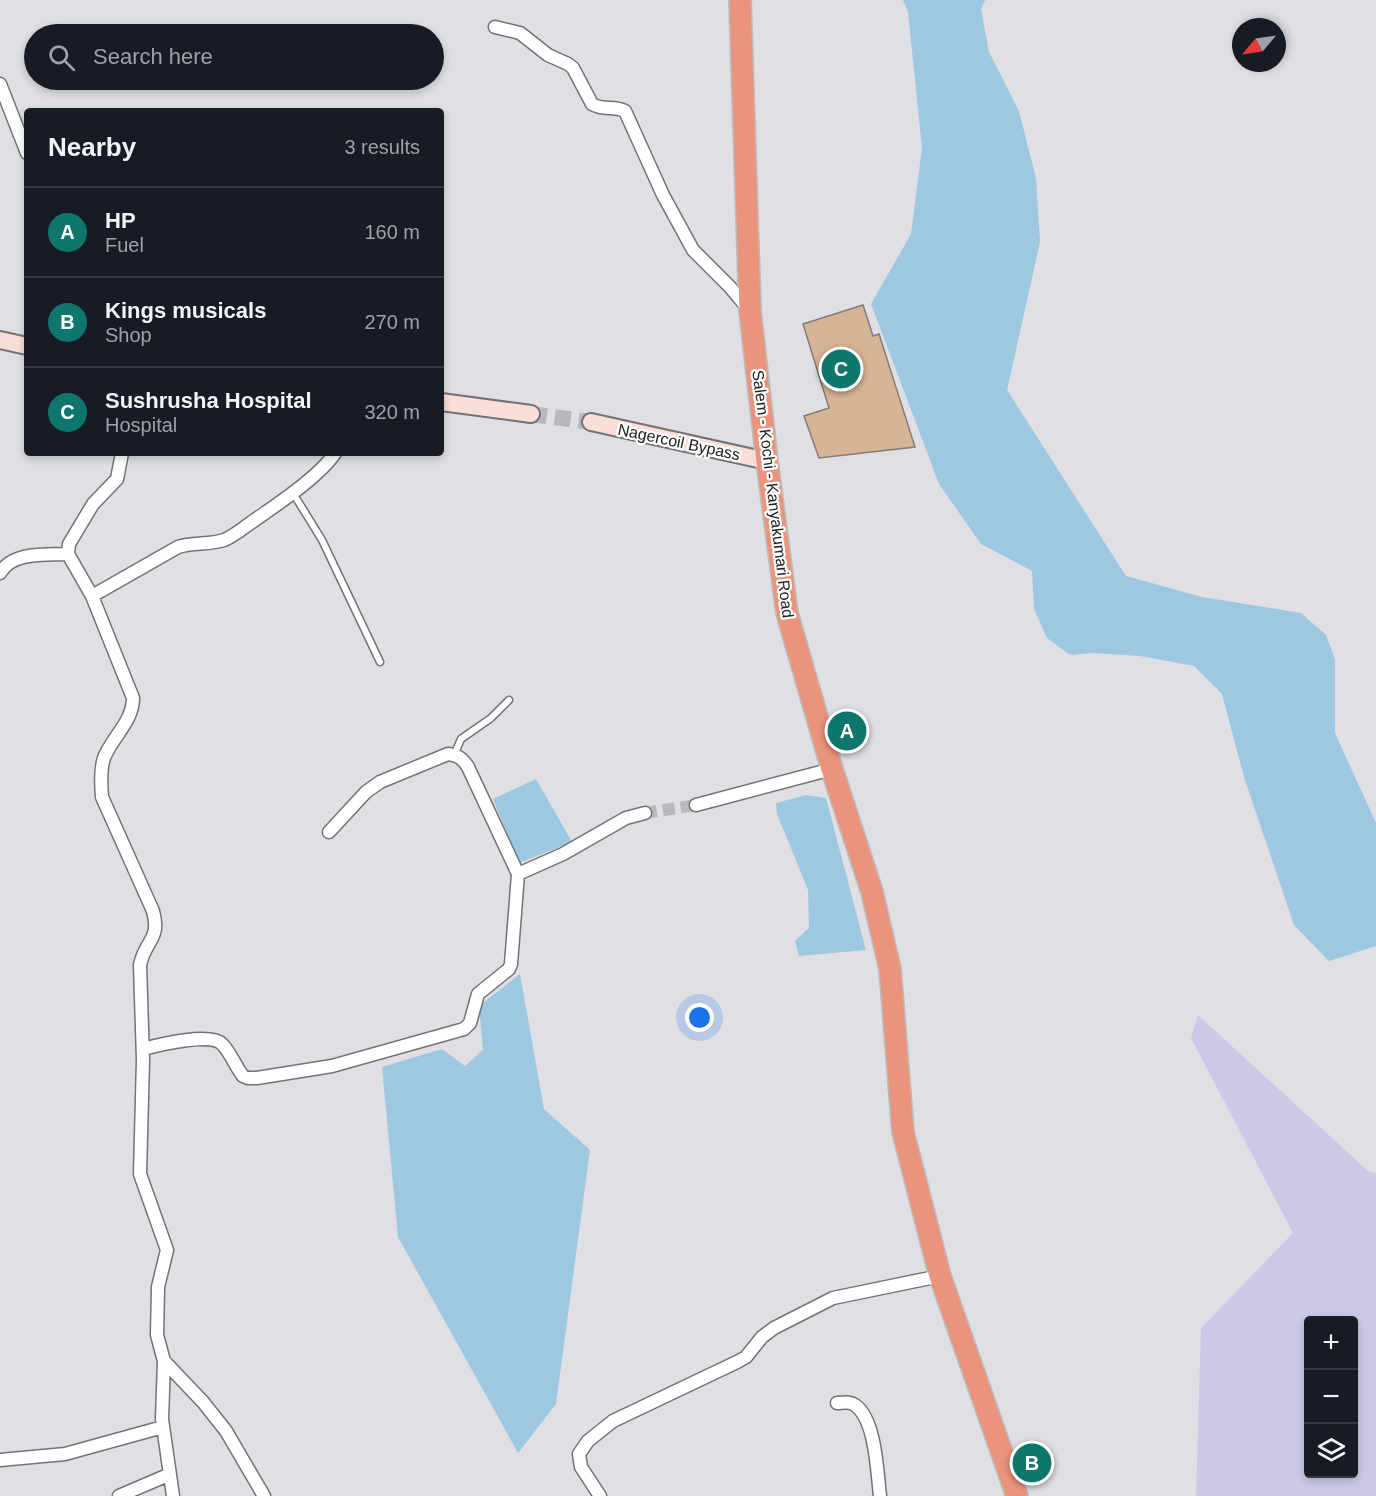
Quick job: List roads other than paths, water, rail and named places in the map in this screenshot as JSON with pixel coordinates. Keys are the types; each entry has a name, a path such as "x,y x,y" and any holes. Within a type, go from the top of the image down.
{"highway":[{"name":"Salem - Kochi - Kanyakumari Road","path":"740,0 750,311 766,461 787,613 832,769 872,892 890,969 903,1131 940,1276 1017,1496"}],"main road":[{"path":"0,340 24,345"},
{"path":"444,402 531,414"},
{"name":"Nagercoil Bypass","path":"591,422 766,461"}],"street":[{"path":"495,27 520,33 548,55 568,64 573,68 592,104 598,108 619,108 625,111 663,195 693,250 750,311"},
{"path":"0,84 24,145"},
{"path":"121,456 117,479 93,504 69,544 68,554 92,596 133,698 133,710 104,758 100,780 102,797 153,911 157,925 140,964 143,1049 140,1174 167,1250 158,1287 157,1335 164,1361 163,1427 172,1496"},
{"path":"92,596 178,547 228,539 292,493 333,456"},
{"path":"1,571 16,559 28,556 68,554"},
{"path":"143,1049 182,1041 216,1039 222,1043 243,1076 257,1078 332,1066 464,1029 470,1023 478,994 509,969 511,964 518,874 465,762 448,754 380,782 366,792 329,832"},
{"path":"696,805 832,769"},
{"path":"518,874 563,854 626,818 645,813"},
{"path":"600,1496 581,1467 579,1454 588,1441 613,1421 746,1357 762,1337 774,1328 833,1298 940,1276"},
{"path":"164,1361 203,1402 226,1431 264,1496"},
{"path":"837,1403 856,1405 867,1420 874,1449 880,1496"},
{"path":"0,1460 65,1454 163,1427"},
{"path":"119,1496 168,1475"}],"lane":[{"path":"292,493 322,540 380,662"},
{"path":"454,755 461,739 491,718 509,700"}],"tunnel":[{"path":"531,414 591,422"},
{"path":"645,813 696,805"}],"place":[{"name":"Sushrusha Hospital","path":"841,369"},
{"name":"HP","path":"847,731"},
{"name":"Kings musicals","path":"1032,1463"}]}
